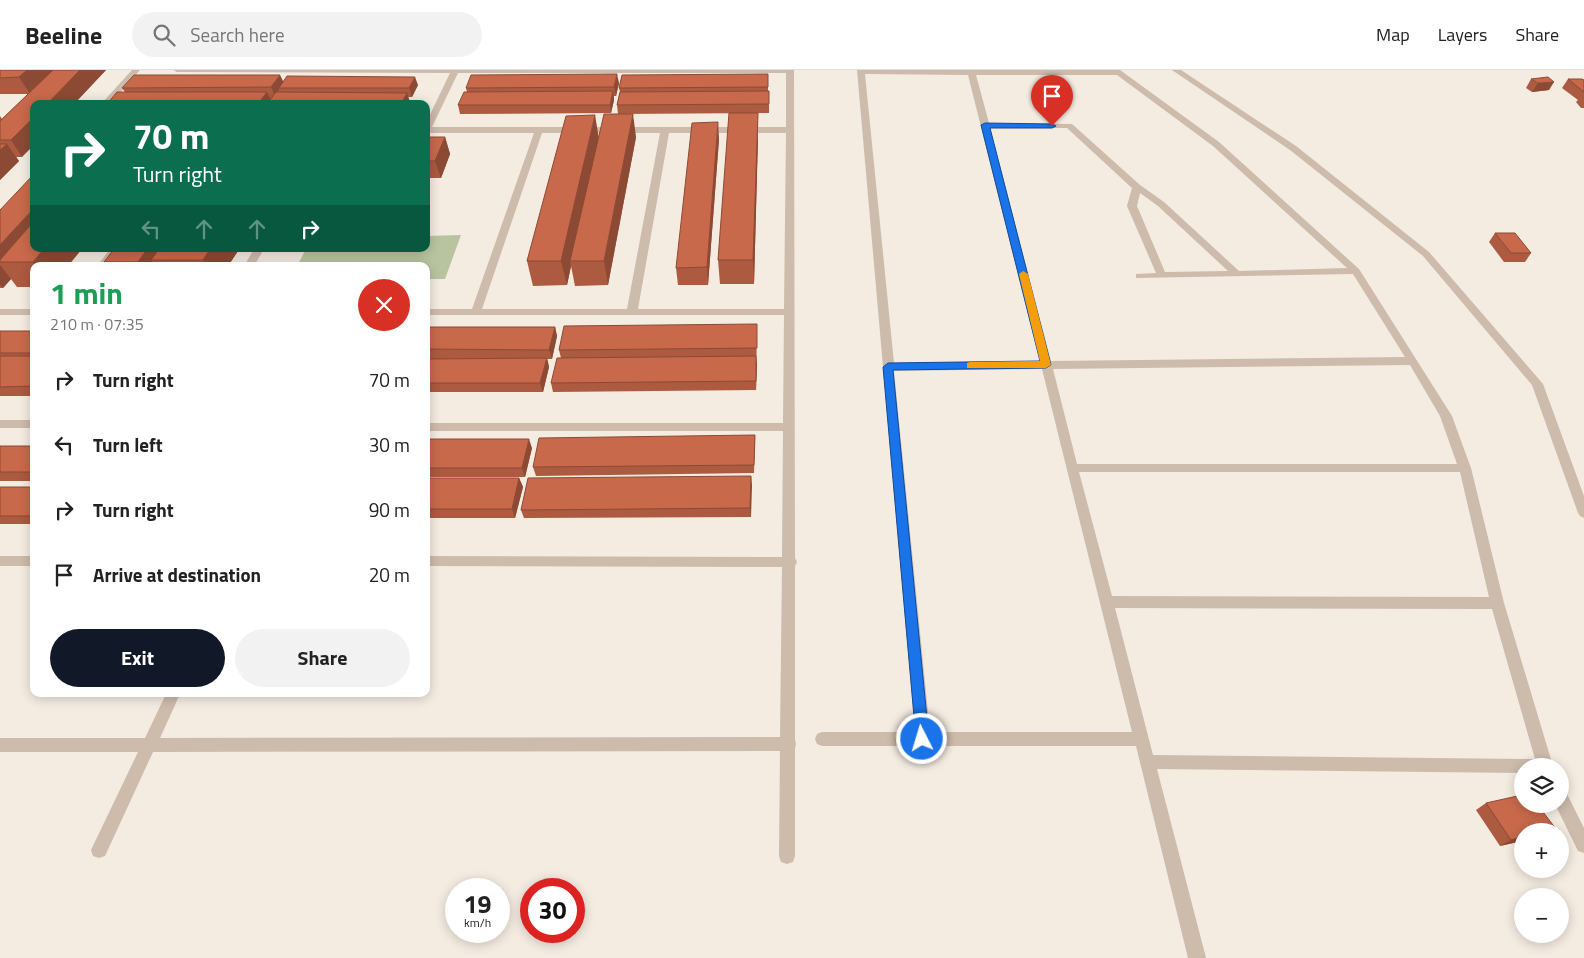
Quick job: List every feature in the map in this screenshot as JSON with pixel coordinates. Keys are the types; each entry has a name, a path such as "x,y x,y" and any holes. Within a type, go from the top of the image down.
{"street":[{"path":"109,100 136,70"},
{"path":"177,70 790,71 788,856"},
{"path":"1176,70 1293,148 1426,254 1537,384 1584,513"},
{"path":"430,122 454,71"},
{"path":"922,739 861,71 1117,71 1216,144 1356,271 1413,361 1446,416 1465,468 1497,603 1542,758"},
{"path":"972,72 1197,958"},
{"path":"985,125 1069,126 1160,204 1237,274"},
{"path":"430,130 790,130"},
{"path":"476,312 539,130"},
{"path":"632,312 665,130"},
{"path":"1137,186 1132,206 1162,276"},
{"path":"105,262 114,252"},
{"path":"1140,276 1356,271"},
{"path":"0,312 30,312"},
{"path":"430,312 790,312"},
{"path":"888,367 1413,361"},
{"path":"0,424 30,424"},
{"path":"430,427 789,427"},
{"path":"1072,468 1465,468"},
{"path":"0,561 30,561"},
{"path":"430,562 790,562"},
{"path":"1107,602 1497,603"},
{"path":"99,850 172,697"},
{"path":"822,739 1141,738"},
{"path":"0,745 789,744"},
{"path":"1147,762 1514,766"},
{"path":"1568,813 1584,845"}],"green space":[{"path":"461,235 445,279 430,279 430,262 299,262 304,252 430,252 430,236"}],"building":[{"path":"0,70 27,70 19,77 0,78"},
{"path":"53,70 80,70 51,100 30,100 30,121 11,140 0,140 0,121"},
{"path":"617,74 614,87 466,88 471,75"},
{"path":"768,74 768,87 619,88 622,75"},
{"path":"134,75 280,75 271,87 122,88"},
{"path":"287,76 415,77 409,88 279,88"},
{"path":"1548,77 1554,82 1538,83 1531,79"},
{"path":"1568,79 1584,80 1584,92"},
{"path":"613,91 610,105 458,105 464,92"},
{"path":"769,91 769,104 617,105 620,92"},
{"path":"117,92 267,92 261,100 110,100"},
{"path":"276,92 407,93 403,100 270,100"},
{"path":"729,113 758,113 753,260 718,260"},
{"path":"604,114 633,114 604,261 570,261"},
{"path":"595,115 561,261 527,261 566,116"},
{"path":"718,122 707,267 676,268 692,123"},
{"path":"430,137 445,137 435,161 430,161"},
{"path":"0,144 7,144 0,150"},
{"path":"30,178 30,212 0,245 0,210"},
{"path":"30,226 30,252 41,252 33,262 0,262"},
{"path":"1495,233 1515,233 1531,253 1511,253"},
{"path":"112,252 145,252 138,262 104,262"},
{"path":"157,252 208,252 203,260 151,260"},
{"path":"757,324 757,348 559,350 564,326"},
{"path":"430,327 555,327 549,350 430,349"},
{"path":"0,331 30,331 30,353 0,353"},
{"path":"0,356 30,356 30,386 0,387"},
{"path":"756,356 756,381 551,383 557,358"},
{"path":"547,358 540,383 430,383 430,359"},
{"path":"755,435 754,465 533,467 539,438"},
{"path":"430,439 529,439 522,468 430,468"},
{"path":"0,446 30,446 30,472 0,472"},
{"path":"751,476 750,508 521,510 528,478"},
{"path":"430,478 519,478 512,509 430,509"},
{"path":"0,487 30,487 30,516 0,516"},
{"path":"1514,797 1514,813 1544,813 1551,823 1514,823 1514,839 1511,840 1486,803"}],"slow traffic":[{"path":"970,366 1046,365 1023,274"}],"route":[{"path":"922,739 888,367 1046,365 985,125 1052,126"}]}
